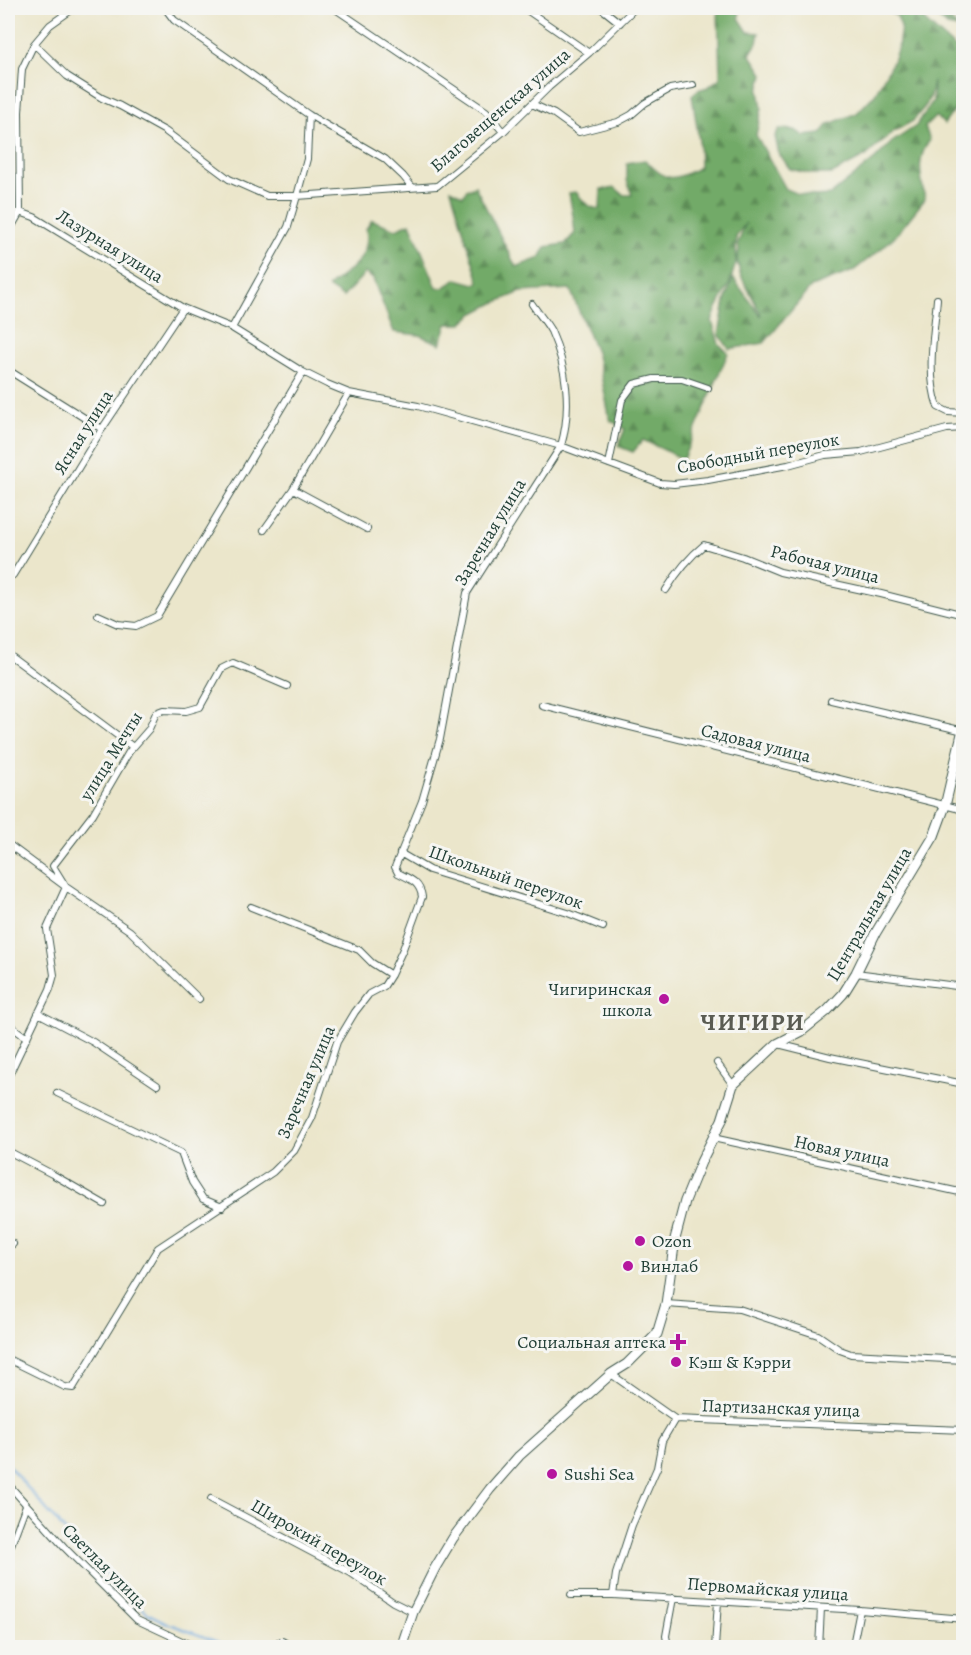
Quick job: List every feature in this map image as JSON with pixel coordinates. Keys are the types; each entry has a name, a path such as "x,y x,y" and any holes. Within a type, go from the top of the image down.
{"street":[{"path":"8,233 20,212 19,112 22,69 34,44 50,26 74,8"},
{"path":"165,8 174,20 309,116 385,159 412,187"},
{"path":"334,8 486,111 502,132"},
{"path":"524,8 589,53"},
{"path":"602,8 620,23"},
{"name":"Благовещенская улица","path":"34,44 67,76 102,98 165,131 229,179 267,196 297,196 437,186 502,132 635,8"},
{"path":"532,104 554,114 579,132 618,122 670,89 693,85"},
{"path":"232,328 288,227 307,159 309,116"},
{"name":"Лазурная улица","path":"20,212 34,217 183,308"},
{"path":"936,299 931,363 933,392 938,407 948,412 963,412"},
{"name":"Заречная улица","path":"8,1359 65,1387 73,1388 158,1248 273,1172 294,1150 312,1118 337,1042 369,994 384,986 391,975 403,950 422,897 421,888 398,873 396,867 422,801 440,738 467,593 561,446 566,429 568,400 563,368 550,330 532,304"},
{"path":"183,308 232,328 303,372 349,393 418,406 561,446"},
{"name":"Ясная улица","path":"13,575 102,429 183,308"},
{"path":"8,370 102,429"},
{"path":"98,615 118,624 136,626 157,616 303,372"},
{"path":"609,464 622,400 634,384 654,379 682,379 708,388"},
{"path":"264,530 293,489 349,393"},
{"name":"Свободный переулок","path":"561,446 660,483 674,484 777,467 825,455 861,452 947,429 963,428"},
{"path":"293,489 367,529"},
{"name":"Рабочая улица","path":"666,590 678,570 704,545 743,556 780,572 963,615"},
{"path":"8,654 133,747"},
{"name":"улица Мечты","path":"66,887 53,866 93,814 133,747 149,729 156,713 164,710 186,711 200,707 221,669 233,663 287,686"},
{"path":"831,700 963,729"},
{"name":"Садовая улица","path":"542,705 963,810"},
{"name":"Центральная улица","path":"401,1647 413,1612 453,1538 490,1488 519,1456 611,1374 627,1364 657,1334 666,1304 675,1239 685,1201 733,1085 777,1044 802,1031 827,1011 843,994 875,934 934,836 945,806 963,729"},
{"path":"8,844 130,931 199,999"},
{"name":"Школьный переулок","path":"400,853 429,870 568,913 603,927"},
{"path":"8,1077 50,989 54,975 47,929 66,887"},
{"path":"250,907 359,950 372,963 391,975"},
{"path":"856,973 963,987"},
{"path":"38,1013 93,1042 157,1085"},
{"path":"8,1024 27,1038"},
{"path":"777,1044 830,1058 963,1084"},
{"path":"717,1063 733,1085"},
{"path":"57,1093 182,1153 192,1182 202,1199 222,1207"},
{"name":"Новая улица","path":"713,1138 963,1193"},
{"path":"8,1151 104,1204"},
{"path":"666,1304 739,1309 818,1335 840,1350 851,1354 963,1360"},
{"name":"Партизанская улица","path":"611,1374 675,1419 963,1430"},
{"path":"613,1595 616,1574 632,1526 657,1468 662,1441 675,1419"},
{"name":"Светлая улица","path":"8,1484 65,1548 137,1620 197,1647"},
{"name":"Широкий переулок","path":"211,1499 351,1573 393,1602 413,1612"},
{"path":"8,1553 26,1505"},
{"path":"963,1591 963,1618"},
{"name":"Первомайская улица","path":"571,1595 718,1601 963,1618"},
{"path":"673,1599 667,1641 670,1645 709,1647"},
{"path":"715,1647 718,1601"},
{"path":"819,1647 821,1608"},
{"path":"830,1647 854,1646 860,1610"},
{"path":"269,1647 282,1641 294,1647"}],"green space":[{"path":"718,8 740,8 739,18 748,32 759,33 757,43 750,54 763,74 759,91 762,108 756,135 786,189 795,193 814,196 830,195 875,159 892,142 916,126 933,101 933,81 926,105 913,121 893,132 866,156 832,174 812,174 790,169 779,154 775,136 779,129 795,130 804,136 821,134 829,124 857,113 875,94 893,61 901,27 897,16 883,8 912,8 963,55 963,99 944,124 936,116 925,127 930,140 922,154 921,161 925,199 897,234 853,271 811,287 764,343 729,349 719,334 725,301 733,278 761,316 740,274 737,259 738,243 746,223 736,237 736,263 729,285 712,321 719,344 728,353 683,459 643,440 633,452 618,446 625,429 610,420 597,355 570,289 521,292 494,303 473,314 461,324 447,324 440,344 419,335 394,332 373,279 365,273 343,297 328,287 357,263 362,256 367,239 366,229 372,220 396,229 410,223 437,288 443,288 457,279 475,284 479,282 451,189 463,196 467,189 475,186 516,267 540,258 546,247 565,244 575,233 569,193 576,192 589,206 600,209 601,189 614,187 624,195 632,195 627,180 627,163 645,160 660,173 671,177 683,175 700,167 699,141 692,95 720,78"},
{"path":"928,8 950,8 946,15 958,28 947,26"}],"waterway":[{"path":"8,1465 78,1546 147,1613 167,1623 234,1648"}],"place":[{"name":"Чигиринская школа","path":"664,999"},
{"name":"Ozon","path":"640,1241"},
{"name":"Винлаб","path":"628,1266"},
{"name":"Социальная аптека","path":"678,1342"},
{"name":"Кэш & Кэрри","path":"676,1362"},
{"name":"Sushi Sea","path":"552,1474"}],"district":[{"name":"ЧИГИРИ","path":"753,1022"}]}
